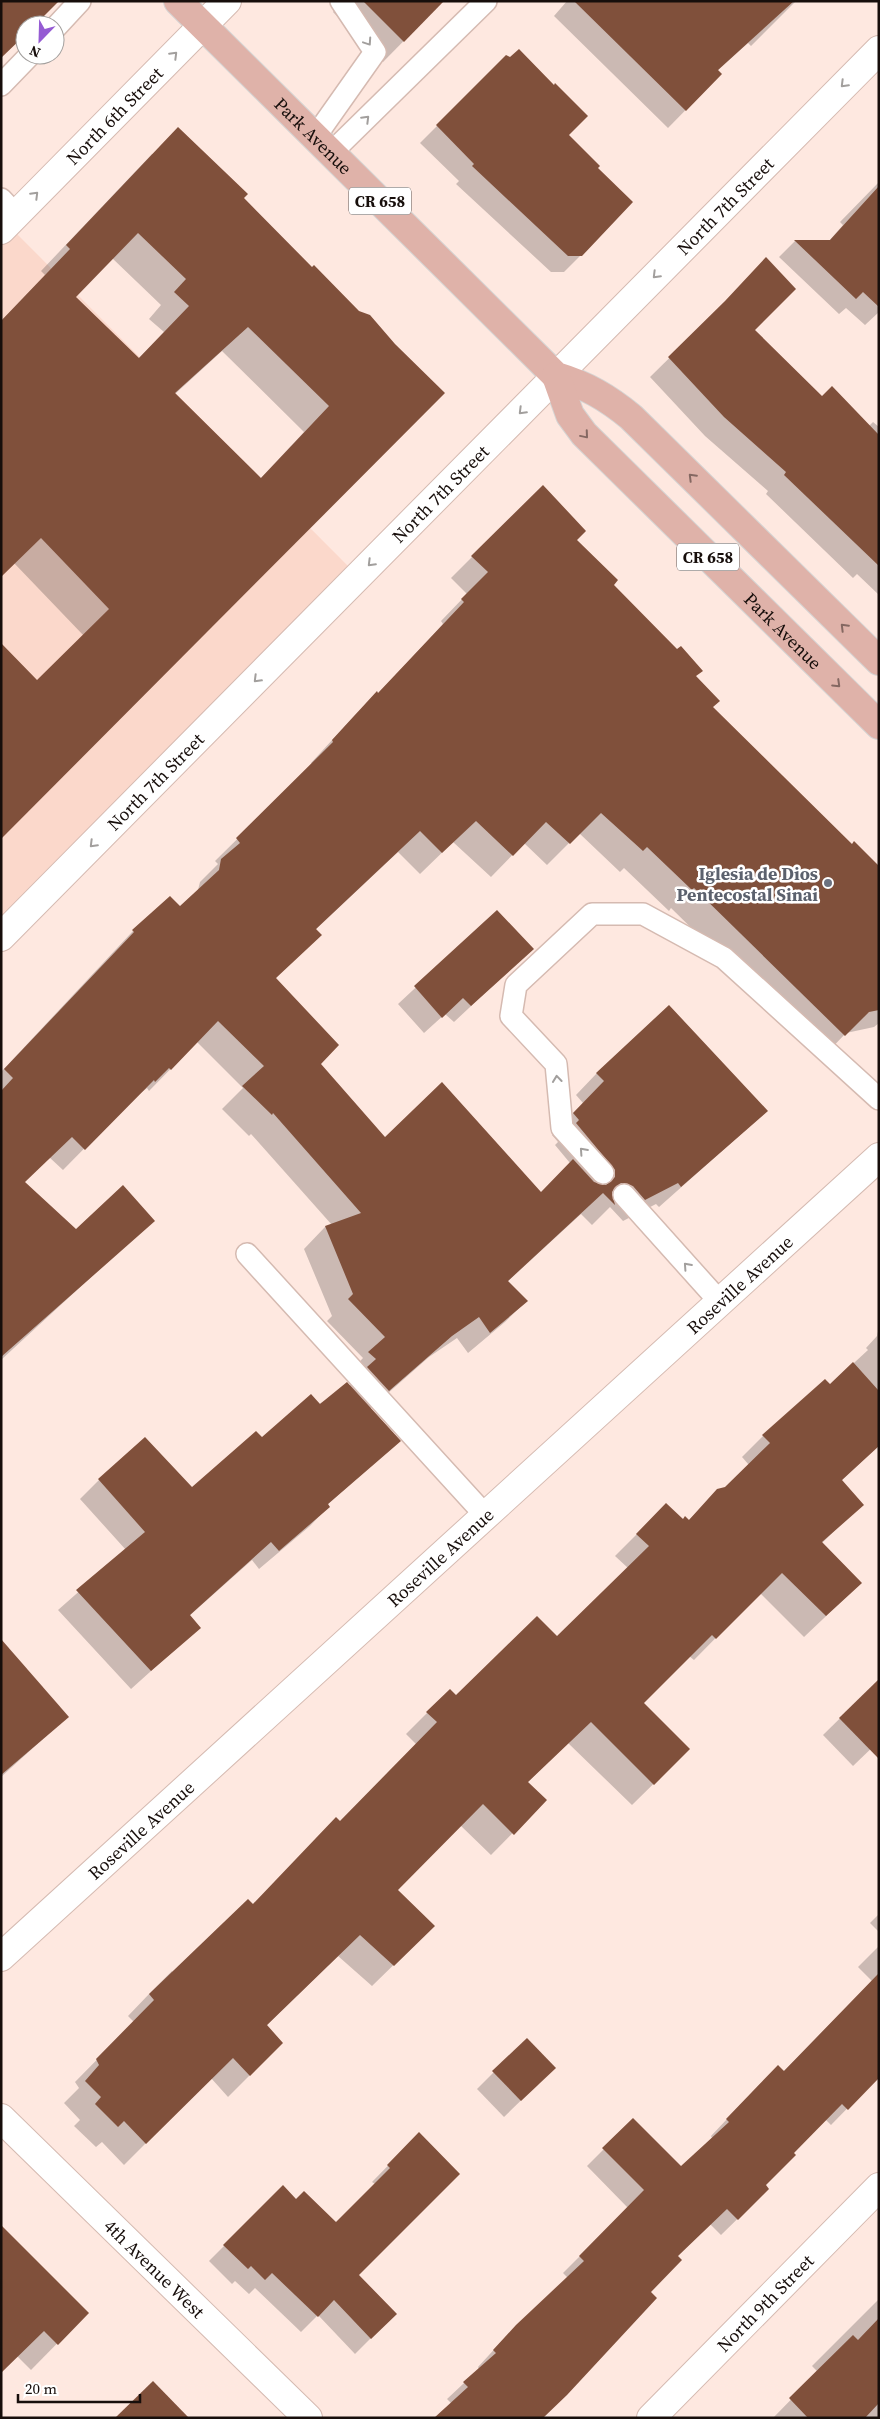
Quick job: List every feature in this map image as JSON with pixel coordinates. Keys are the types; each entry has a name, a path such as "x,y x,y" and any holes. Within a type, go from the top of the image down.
{"main road":[{"name":"Park Avenue","path":"178,1 556,376 570,415 584,434 879,725"},
{"name":"Park Avenue","path":"556,376 579,383 595,391 631,417 879,661"}],"street":[{"name":"North 6th Street","path":"6,215 227,1"},
{"name":"North 7th Street","path":"1,938 879,50"},
{"name":"Roseville Avenue","path":"1,1957 879,1158"},
{"name":"4th Avenue West","path":"1,2118 308,2418"},
{"name":"North 9th Street","path":"651,2418 879,2187"}],"lane":[{"path":"65,17 80,1"},
{"path":"323,145 375,52 341,1"},
{"path":"323,145 486,1"},
{"path":"1,85 20,65"},
{"path":"603,1173 562,1128 556,1064 511,1016 516,984 592,914 644,914 724,958 879,1099"},
{"path":"624,1195 720,1302"},
{"path":"247,1254 486,1516"}],"shaded area":[{"path":"11,228 353,571 1,928 1,239"}],"building":[{"path":"1,1 59,1 45,15 15,15 15,45 1,58"},
{"path":"363,1 444,1 404,42"},
{"path":"574,1 794,1 718,70 722,74 686,111"},
{"path":"519,49 588,116 569,135 600,166 598,168 633,202 582,256 568,256 472,166 474,164 436,125 506,55 510,57"},
{"path":"178,127 248,194 244,198 312,267 314,265 359,311 370,315 395,344 445,393 1,839 1,643 37,680 109,609 41,538 1,577 1,321 70,249 66,245","holes":["138,233 186,279 174,292 189,306 139,358 76,297","248,327 329,406 261,478 175,393"]},
{"path":"879,186 879,307 863,292 856,299 794,240 830,240"},
{"path":"766,257 796,289 755,330 822,396 832,386 879,435 879,566 784,475 786,472 724,417 668,357 725,301"},
{"path":"543,485 586,531 577,540 618,580 614,585 677,649 681,646 703,671 696,676 720,701 713,707 852,844 854,841 879,866 879,1010 869,1012 845,1036 694,888 692,890 647,847 643,851 601,813 570,844 546,822 513,856 476,821 442,853 420,831 316,929 322,935 276,978 339,1045 321,1064 385,1137 442,1082 541,1192 573,1159 594,1182 606,1185 615,1177 615,1170 576,1123 579,1120 573,1113 604,1081 596,1073 669,1005 768,1111 681,1187 678,1183 645,1200 633,1186 621,1183 612,1192 615,1205 603,1193 508,1281 528,1301 490,1333 479,1317 452,1336 389,1391 367,1367 376,1359 368,1352 385,1337 348,1299 353,1294 325,1226 361,1213 273,1113 272,1115 242,1086 264,1066 218,1021 171,1070 169,1068 155,1082 154,1080 85,1150 72,1137 25,1182 76,1229 123,1185 155,1221 1,1357 1,1091 13,1078 4,1069 134,932 132,930 170,896 180,906 219,870 221,859 240,843 236,838 333,742 332,740 377,691 378,693 464,602 461,599 488,572 471,556"},
{"path":"497,910 534,949 471,1006 463,998 442,1018 414,986"},
{"path":"853,1362 879,1391 879,1446 842,1480 864,1505 822,1542 862,1583 826,1616 782,1573 716,1639 712,1635 644,1703 690,1749 654,1785 591,1722 528,1782 547,1800 514,1835 483,1804 398,1890 435,1926 394,1966 360,1935 267,2025 283,2043 250,2076 233,2058 146,2144 124,2121 118,2127 95,2104 101,2097 85,2081 99,2065 96,2059 154,2000 149,1994 248,1899 253,1904 336,1817 340,1821 437,1722 426,1712 450,1689 456,1695 537,1616 557,1636 649,1546 636,1534 666,1503 683,1519 685,1516 689,1520 717,1489 725,1487 770,1443 762,1435 825,1379 830,1384"},
{"path":"347,1382 401,1441 328,1504 330,1507 279,1551 271,1542 190,1615 201,1628 151,1671 76,1590 145,1532 98,1479 145,1437 192,1487 256,1431 262,1437 311,1394 320,1404"},
{"path":"1,1639 69,1717 1,1775"},
{"path":"879,1679 879,1759 839,1718"},
{"path":"879,1973 879,2078 848,2110 842,2104 794,2153 796,2155 766,2185 769,2189 738,2220 727,2209 678,2256 682,2260 651,2292 657,2298 567,2395 543,2418 434,2418 468,2387 463,2382 496,2353 493,2350 516,2325 584,2261 579,2256 644,2190 602,2148 633,2118 681,2166 729,2122 726,2119 778,2065 784,2071"},
{"path":"527,2038 556,2068 521,2101 492,2071"},
{"path":"419,2132 460,2174 359,2275 397,2314 371,2339 334,2300 318,2317 272,2273 265,2280 251,2266 248,2269 223,2245 283,2185 296,2199 304,2191 336,2222 390,2168 387,2165"},
{"path":"1,2225 89,2313 58,2345 44,2331 1,2373"},
{"path":"879,2318 879,2403 865,2418 808,2418 789,2398 853,2335 858,2340"},
{"path":"153,2381 189,2418 115,2418"}],"place":[{"name":"Iglesia de Dios Pentecostal Sinai","path":"828,883"}]}
